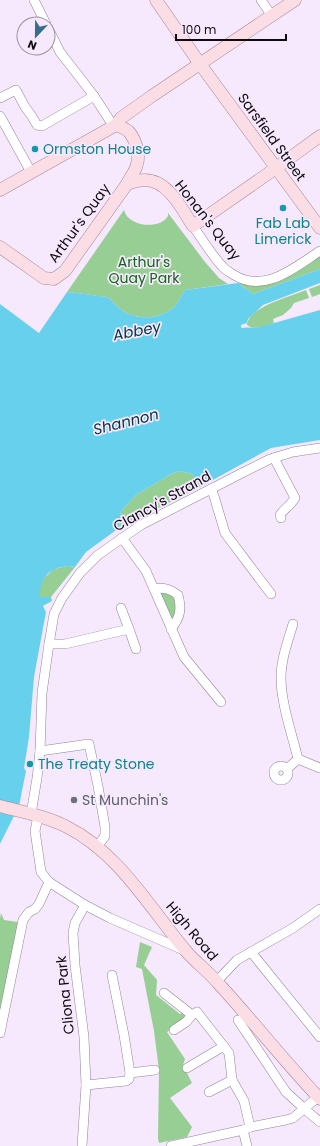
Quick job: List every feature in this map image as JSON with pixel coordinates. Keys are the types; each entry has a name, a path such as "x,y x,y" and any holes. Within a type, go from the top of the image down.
{"main road":[{"name":"Sarsfield Street","path":"156,0 200,64 320,228"},
{"path":"0,190 115,126 124,116 295,0"},
{"path":"115,126 123,128 129,132 135,142 138,163 126,184"},
{"path":"193,226 320,136"},
{"name":"Honan's Quay","path":"126,184 144,180 155,182 168,189 193,226"},
{"name":"Arthur's Quay","path":"0,247 44,278 54,279 60,276 126,184"},
{"name":"High Road","path":"0,806 30,814 66,827 97,847 112,859 155,910 171,940 217,981 319,1098"}],"street":[{"path":"34,0 41,16"},
{"path":"261,0 272,16"},
{"path":"56,44 60,52 115,126"},
{"path":"0,98 16,90 37,125 42,126 94,96"},
{"path":"0,116 31,172"},
{"name":"Honan's Quay","path":"193,226 215,258 227,270 251,281 266,281 277,278 288,273 320,251"},
{"name":"Clancy's Strand","path":"49,882 41,872 35,832 30,814 37,778 40,751 42,693 49,644 54,614 62,598 80,573 98,555 141,525 274,458 293,452 320,448"},
{"path":"274,458 296,500 283,510 280,515 281,518"},
{"path":"211,489 225,533 271,594"},
{"path":"122,538 146,571 184,657 221,702"},
{"path":"154,589 161,588 171,590 178,595 181,606 177,622 171,629"},
{"path":"121,608 136,648"},
{"path":"293,624 283,656 281,677 284,703 298,759"},
{"path":"49,644 65,644 128,629"},
{"path":"40,751 89,744 105,827 105,836 97,847"},
{"path":"298,759 320,768"},
{"path":"287,769 298,759"},
{"path":"0,1033 23,920 29,912 40,904 49,882 85,905 110,918 171,940"},
{"name":"Cliona Park","path":"82,1146 86,1085 84,1037 75,965 73,933 85,905"},
{"path":"217,981 238,960 293,928 320,909"},
{"path":"251,952 320,1037"},
{"path":"86,1085 126,1081 129,1079 130,1073 124,1036 112,976"},
{"path":"164,994 192,1015"},
{"path":"174,1030 198,1012 229,1053 232,1080 244,1100 247,1146"},
{"path":"238,1020 286,1092 320,1122"},
{"path":"187,1068 224,1046"},
{"path":"130,1073 155,1070"},
{"path":"209,1092 232,1080"},
{"path":"171,1146 293,1118 319,1098"}],"green space":[{"name":"Arthur's Quay Park","path":"124,210 131,220 144,225 152,225 164,220 168,216 168,213 205,262 219,278 228,284 185,290 175,306 170,310 164,314 150,317 129,314 121,310 106,297 67,292"},
{"path":"320,255 320,269 253,294 238,283 249,284"},
{"path":"320,285 320,294 312,297 309,289"},
{"path":"306,290 309,298 294,303 283,315 273,319 274,323 257,328 247,325 249,319 262,308"},
{"path":"180,471 192,474 202,486 119,528 121,511 136,495 171,474"},
{"path":"67,566 75,567 51,597 40,597 39,588 44,578 54,569"},
{"path":"161,591 176,598 178,605 175,617 170,617 160,594"},
{"path":"1,913 4,920 18,922 0,1019 0,919"},
{"path":"140,942 152,947 144,965 157,980 156,995 180,1014 184,1012 186,1018 167,1032 185,1059 183,1065 192,1083 170,1098 192,1127 187,1137 159,1143 159,1070 154,1031 142,969 136,967"}],"water":[{"path":"320,269 320,283 263,305 248,319 247,323 241,325 241,327 260,327 320,310 320,440 271,448 202,486 192,474 180,471 171,474 136,495 121,511 119,528 86,552 75,567 61,567 54,569 45,577 40,589 40,597 51,597 52,601 43,606 46,612 34,677 29,737 24,768 26,771 19,806 0,844 0,304 39,333 67,292 106,297 121,310 129,314 150,317 164,314 170,310 175,306 185,290 238,283 253,294"}],"place":[{"name":"Ormston House","path":"35,149"},
{"name":"Fab Lab Limerick","path":"283,208"},
{"name":"The Treaty Stone","path":"30,764"},
{"name":"St Munchin's","path":"74,800"}],"water label":[{"name":"Abbey","path":"137,331"},
{"name":"Shannon","path":"126,422"}]}
